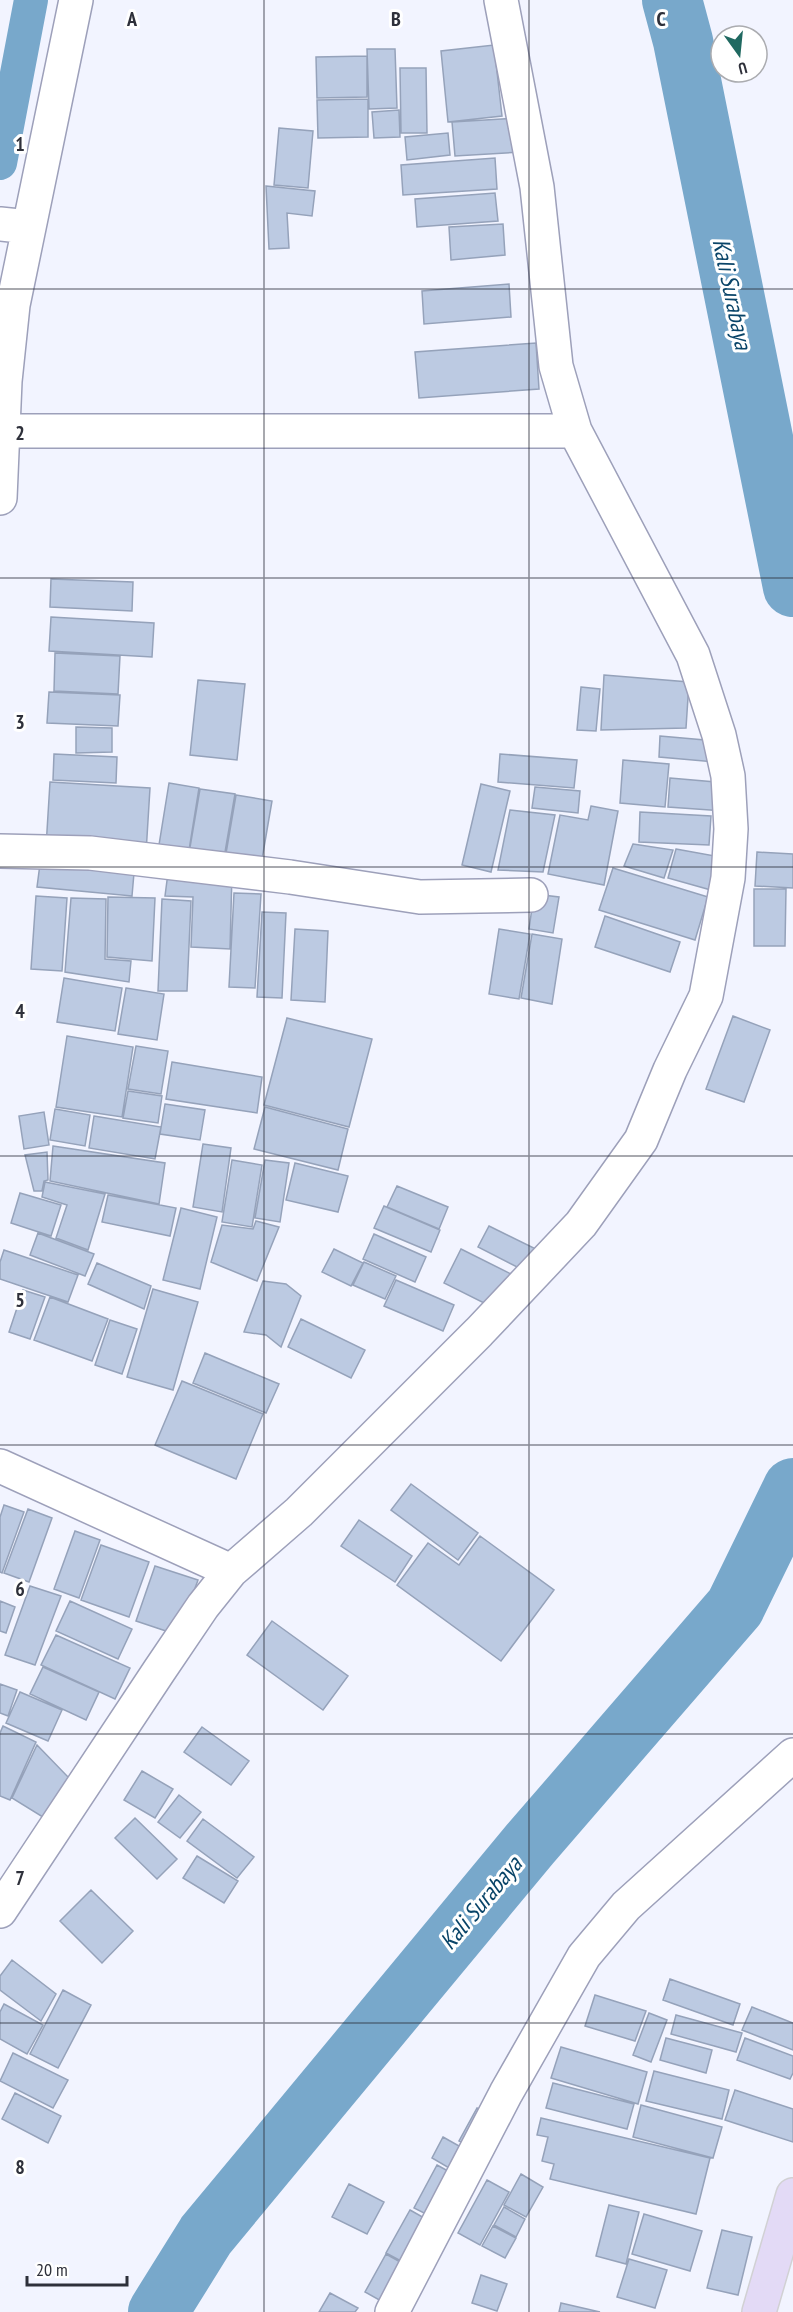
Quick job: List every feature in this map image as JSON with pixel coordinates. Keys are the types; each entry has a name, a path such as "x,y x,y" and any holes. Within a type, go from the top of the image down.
{"main road":[{"path":"759,2312 793,2195"}],"street":[{"path":"0,498 5,381 12,316 16,226 76,0"},
{"path":"0,1911 203,1606 231,1571 299,1512 479,1332 581,1224 641,1140 670,1070 706,996 728,878 731,829 728,776 693,655 575,431 556,366 537,187 501,0"},
{"path":"3,431 575,431"},
{"path":"0,851 90,854 290,877 420,897 531,895"},
{"path":"0,1466 231,1571"},
{"path":"392,2312 506,2092 584,1956 627,1906 793,1755"}],"building":[{"path":"494,45 502,116 448,122 441,51"},
{"path":"367,49 395,49 397,108 369,109"},
{"path":"367,56 367,97 317,98 316,57"},
{"path":"400,68 426,68 427,133 401,133"},
{"path":"368,99 368,137 318,138 317,100"},
{"path":"399,110 400,137 374,138 372,112"},
{"path":"519,118 521,152 455,156 452,122"},
{"path":"279,128 313,131 308,188 274,185"},
{"path":"448,133 450,155 407,160 405,137"},
{"path":"495,158 497,189 403,195 401,165"},
{"path":"266,186 315,191 312,216 287,213 289,248 269,249"},
{"path":"495,193 498,221 417,227 415,199"},
{"path":"503,224 505,255 451,260 449,227"},
{"path":"509,284 511,317 424,324 422,291"},
{"path":"536,343 539,389 419,398 415,352"},
{"path":"51,579 133,582 132,611 50,607"},
{"path":"51,617 154,623 152,657 49,651"},
{"path":"55,653 120,656 118,694 54,691"},
{"path":"604,675 689,682 686,728 601,730"},
{"path":"198,680 245,684 237,760 190,755"},
{"path":"581,687 600,689 596,731 577,730"},
{"path":"49,692 120,695 118,726 47,723"},
{"path":"76,727 112,728 112,752 76,753"},
{"path":"660,736 716,741 715,762 659,757"},
{"path":"54,754 117,757 116,783 53,780"},
{"path":"500,754 577,760 574,788 498,782"},
{"path":"623,760 669,764 665,807 620,803"},
{"path":"670,778 727,783 724,811 668,807"},
{"path":"50,782 150,788 146,853 46,847"},
{"path":"169,783 199,788 189,850 159,845"},
{"path":"481,784 510,791 491,872 462,865"},
{"path":"535,787 580,791 578,813 532,808"},
{"path":"200,789 235,794 224,858 189,853"},
{"path":"236,795 272,801 260,871 224,865"},
{"path":"591,806 618,811 604,885 548,874 560,815 588,820"},
{"path":"510,810 555,815 543,872 498,870"},
{"path":"640,812 711,816 709,845 639,842"},
{"path":"633,844 673,850 664,878 624,866"},
{"path":"676,849 726,858 718,892 668,878"},
{"path":"757,852 793,854 793,888 755,886"},
{"path":"40,864 134,873 132,896 37,887"},
{"path":"169,865 232,873 230,949 191,947 193,897 165,896"},
{"path":"613,868 708,897 695,940 599,910"},
{"path":"754,889 786,889 785,946 754,946"},
{"path":"234,893 261,894 255,988 229,987"},
{"path":"534,894 559,897 553,933 529,929"},
{"path":"36,896 67,898 62,971 31,969"},
{"path":"108,897 155,898 152,961 107,957"},
{"path":"71,898 106,899 105,959 131,961 129,982 65,972"},
{"path":"162,899 191,901 187,991 158,991"},
{"path":"262,912 286,913 282,998 257,997"},
{"path":"605,916 680,942 670,972 595,947"},
{"path":"295,929 328,931 325,1002 291,1000"},
{"path":"499,929 530,934 519,999 489,994"},
{"path":"532,934 562,939 552,1004 521,998"},
{"path":"64,978 122,988 115,1031 57,1022"},
{"path":"126,988 164,994 157,1040 118,1034"},
{"path":"733,1016 770,1030 744,1102 706,1089"},
{"path":"287,1018 372,1039 349,1127 264,1105"},
{"path":"67,1036 133,1047 122,1117 56,1107"},
{"path":"136,1046 168,1051 161,1094 128,1089"},
{"path":"172,1062 262,1077 257,1113 166,1099"},
{"path":"128,1091 162,1096 158,1123 123,1118"},
{"path":"165,1104 205,1110 200,1140 160,1134"},
{"path":"265,1107 348,1129 338,1170 254,1149"},
{"path":"55,1109 90,1115 85,1146 50,1140"},
{"path":"44,1112 49,1145 24,1149 19,1116"},
{"path":"94,1116 161,1127 155,1159 89,1148"},
{"path":"203,1144 231,1148 222,1212 193,1207"},
{"path":"53,1146 165,1163 159,1204 50,1181"},
{"path":"47,1152 48,1180 44,1181 42,1191 34,1191 25,1155"},
{"path":"232,1160 262,1165 252,1227 222,1222"},
{"path":"265,1160 289,1163 280,1222 255,1218"},
{"path":"295,1163 348,1176 338,1212 286,1200"},
{"path":"45,1182 105,1194 88,1250 56,1238 67,1205 42,1197"},
{"path":"397,1186 448,1207 439,1229 387,1207"},
{"path":"20,1193 61,1205 51,1236 11,1223"},
{"path":"108,1195 176,1208 170,1236 102,1222"},
{"path":"384,1206 440,1230 431,1252 374,1228"},
{"path":"181,1208 217,1217 200,1289 163,1280"},
{"path":"256,1221 279,1227 257,1281 211,1262 222,1225 253,1229"},
{"path":"489,1226 540,1251 529,1273 478,1247"},
{"path":"38,1233 94,1254 85,1276 30,1255"},
{"path":"374,1234 426,1257 415,1282 363,1259"},
{"path":"334,1249 363,1263 351,1286 322,1272"},
{"path":"461,1249 511,1274 494,1308 444,1283"},
{"path":"4,1250 78,1275 68,1302 0,1279 0,1262"},
{"path":"364,1262 396,1276 385,1299 353,1285"},
{"path":"97,1263 151,1286 144,1309 88,1284"},
{"path":"396,1280 454,1305 443,1331 384,1306"},
{"path":"263,1281 286,1284 301,1296 281,1347 266,1335 244,1332"},
{"path":"153,1289 198,1302 173,1390 127,1377"},
{"path":"23,1290 45,1297 30,1339 9,1332"},
{"path":"50,1297 108,1319 92,1361 34,1340"},
{"path":"301,1319 365,1350 351,1378 288,1347"},
{"path":"110,1320 137,1329 122,1374 95,1365"},
{"path":"205,1353 279,1384 266,1413 193,1383"},
{"path":"182,1381 263,1414 236,1479 155,1445"},
{"path":"411,1484 478,1533 458,1560 391,1510"},
{"path":"4,1505 24,1512 2,1573 0,1572 0,1517"},
{"path":"28,1509 52,1518 29,1582 4,1573"},
{"path":"359,1520 412,1556 395,1582 341,1546"},
{"path":"75,1531 100,1540 79,1598 54,1589"},
{"path":"480,1536 554,1590 501,1661 397,1585 428,1543 459,1565"},
{"path":"101,1545 149,1562 129,1617 81,1600"},
{"path":"155,1566 198,1580 178,1635 136,1621"},
{"path":"30,1586 61,1596 35,1665 5,1655"},
{"path":"0,1601 15,1607 6,1633 0,1631"},
{"path":"70,1601 132,1629 118,1659 56,1631"},
{"path":"272,1621 348,1676 323,1710 247,1655"},
{"path":"56,1635 130,1668 115,1699 41,1665"},
{"path":"43,1667 99,1692 86,1720 30,1694"},
{"path":"0,1684 17,1690 8,1716 0,1713"},
{"path":"20,1692 62,1710 48,1741 6,1723"},
{"path":"3,1726 36,1742 10,1800 0,1796 0,1733"},
{"path":"202,1727 249,1761 231,1785 184,1752"},
{"path":"37,1745 70,1779 46,1819 12,1798"},
{"path":"142,1771 173,1789 155,1818 124,1800"},
{"path":"179,1795 201,1812 180,1838 158,1822"},
{"path":"135,1818 177,1859 157,1879 115,1838"},
{"path":"203,1819 254,1857 237,1878 187,1841"},
{"path":"197,1856 238,1881 224,1903 183,1878"},
{"path":"91,1890 133,1931 102,1963 60,1921"},
{"path":"12,1960 56,1994 41,2021 0,1990 0,1976"},
{"path":"670,1979 740,2004 733,2025 663,2000"},
{"path":"63,1990 91,2005 58,2068 30,2054"},
{"path":"595,1995 646,2011 635,2041 585,2026"},
{"path":"4,2004 43,2025 27,2054 0,2039 0,2012"},
{"path":"752,2007 793,2023 793,2050 742,2030"},
{"path":"649,2013 667,2020 651,2062 633,2055"},
{"path":"676,2015 742,2033 736,2052 671,2034"},
{"path":"666,2038 712,2050 706,2073 660,2060"},
{"path":"745,2038 793,2056 793,2073 790,2079 737,2060"},
{"path":"561,2047 647,2072 638,2104 551,2078"},
{"path":"13,2053 68,2080 53,2108 0,2081"},
{"path":"654,2071 729,2090 722,2119 646,2101"},
{"path":"553,2083 634,2104 627,2129 546,2108"},
{"path":"735,2090 793,2109 793,2142 725,2120"},
{"path":"15,2093 61,2116 48,2143 2,2119"},
{"path":"641,2105 722,2127 713,2158 633,2137"},
{"path":"477,2108 491,2116 473,2148 459,2141"},
{"path":"541,2118 710,2158 696,2214 550,2179 554,2164 542,2161 548,2137 537,2135"},
{"path":"443,2137 468,2151 456,2172 432,2158"},
{"path":"437,2165 459,2177 436,2219 414,2208"},
{"path":"521,2174 543,2187 526,2217 504,2205"},
{"path":"487,2180 509,2192 480,2245 458,2233"},
{"path":"349,2184 384,2202 367,2234 332,2217"},
{"path":"609,2205 639,2212 626,2264 596,2256"},
{"path":"504,2207 525,2219 516,2237 494,2225"},
{"path":"410,2210 435,2224 412,2267 386,2253"},
{"path":"644,2214 702,2231 690,2271 632,2254"},
{"path":"493,2226 516,2238 505,2258 482,2246"},
{"path":"722,2230 752,2237 738,2295 707,2288"},
{"path":"386,2254 411,2268 390,2306 365,2292"},
{"path":"629,2259 667,2270 655,2308 617,2297"},
{"path":"481,2275 507,2284 497,2311 472,2303"},
{"path":"330,2293 358,2308 355,2312 319,2312"},
{"path":"561,2303 600,2312 559,2312"}],"waterway":[{"path":"0,163 31,0"},
{"name":"Kali Surabaya","path":"672,0 683,41 793,587"},
{"name":"Kali Surabaya","path":"158,2312 206,2235 530,1844 735,1607 793,1488"}]}
